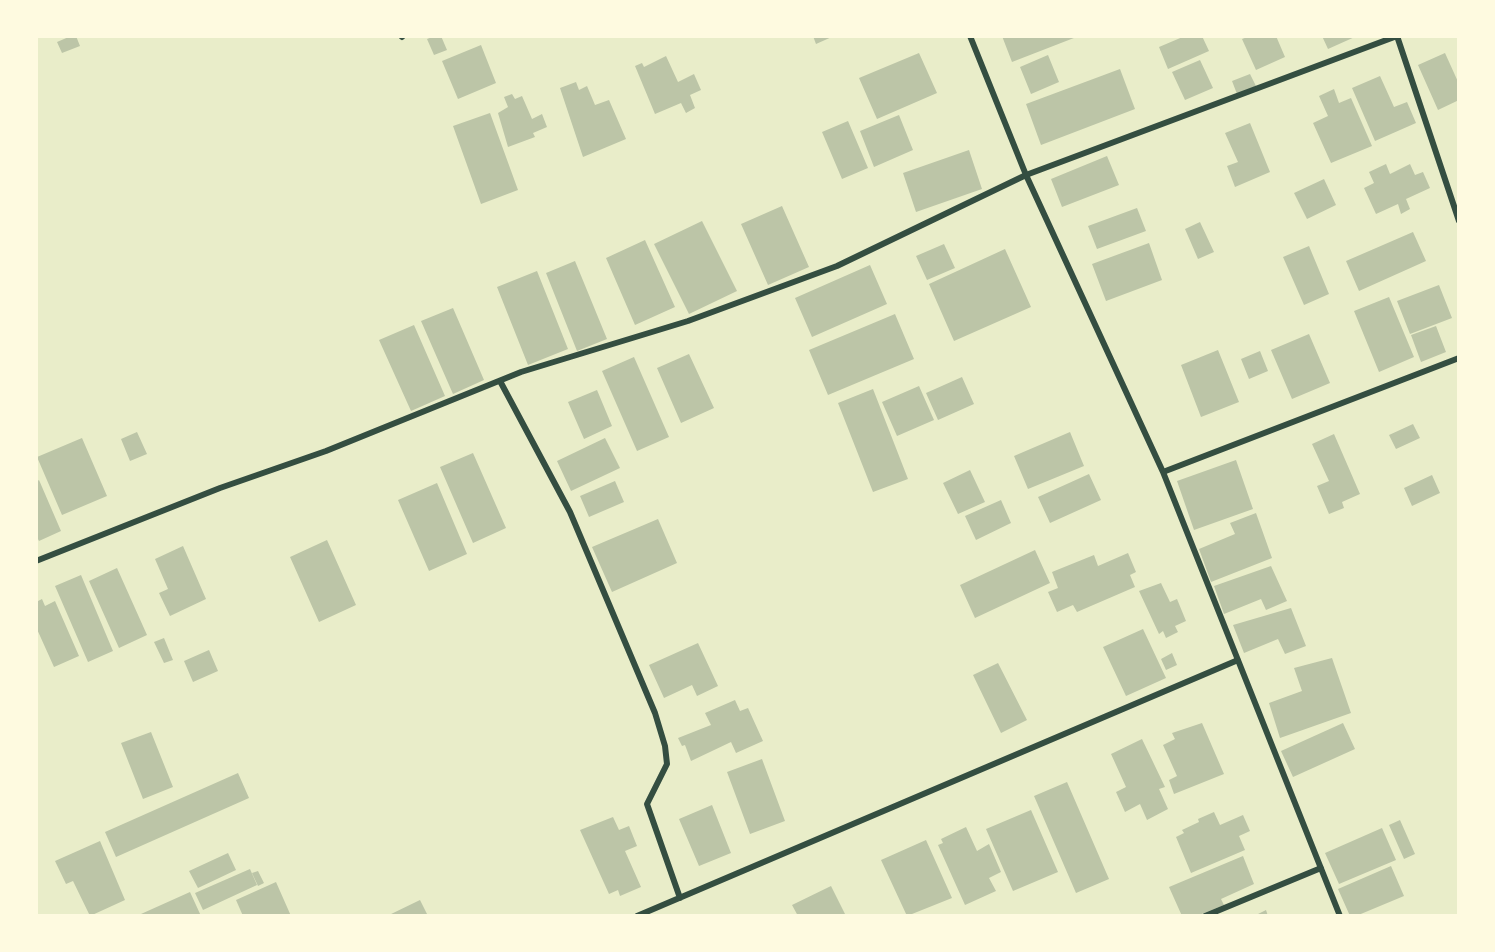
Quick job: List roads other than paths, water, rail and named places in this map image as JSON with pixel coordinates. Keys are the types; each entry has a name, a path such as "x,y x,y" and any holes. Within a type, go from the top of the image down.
{"street":[{"path":"970,36 1026,175 1163,472 1340,916"},
{"path":"36,561 220,488 326,451 500,381 688,321 837,266 1026,175 1396,36 1459,221"},
{"path":"1163,472 1459,358"},
{"path":"500,381 570,512 655,713 665,746 667,764 648,804 680,898"},
{"path":"637,916 1239,660"},
{"path":"1205,916 1321,868"}]}
